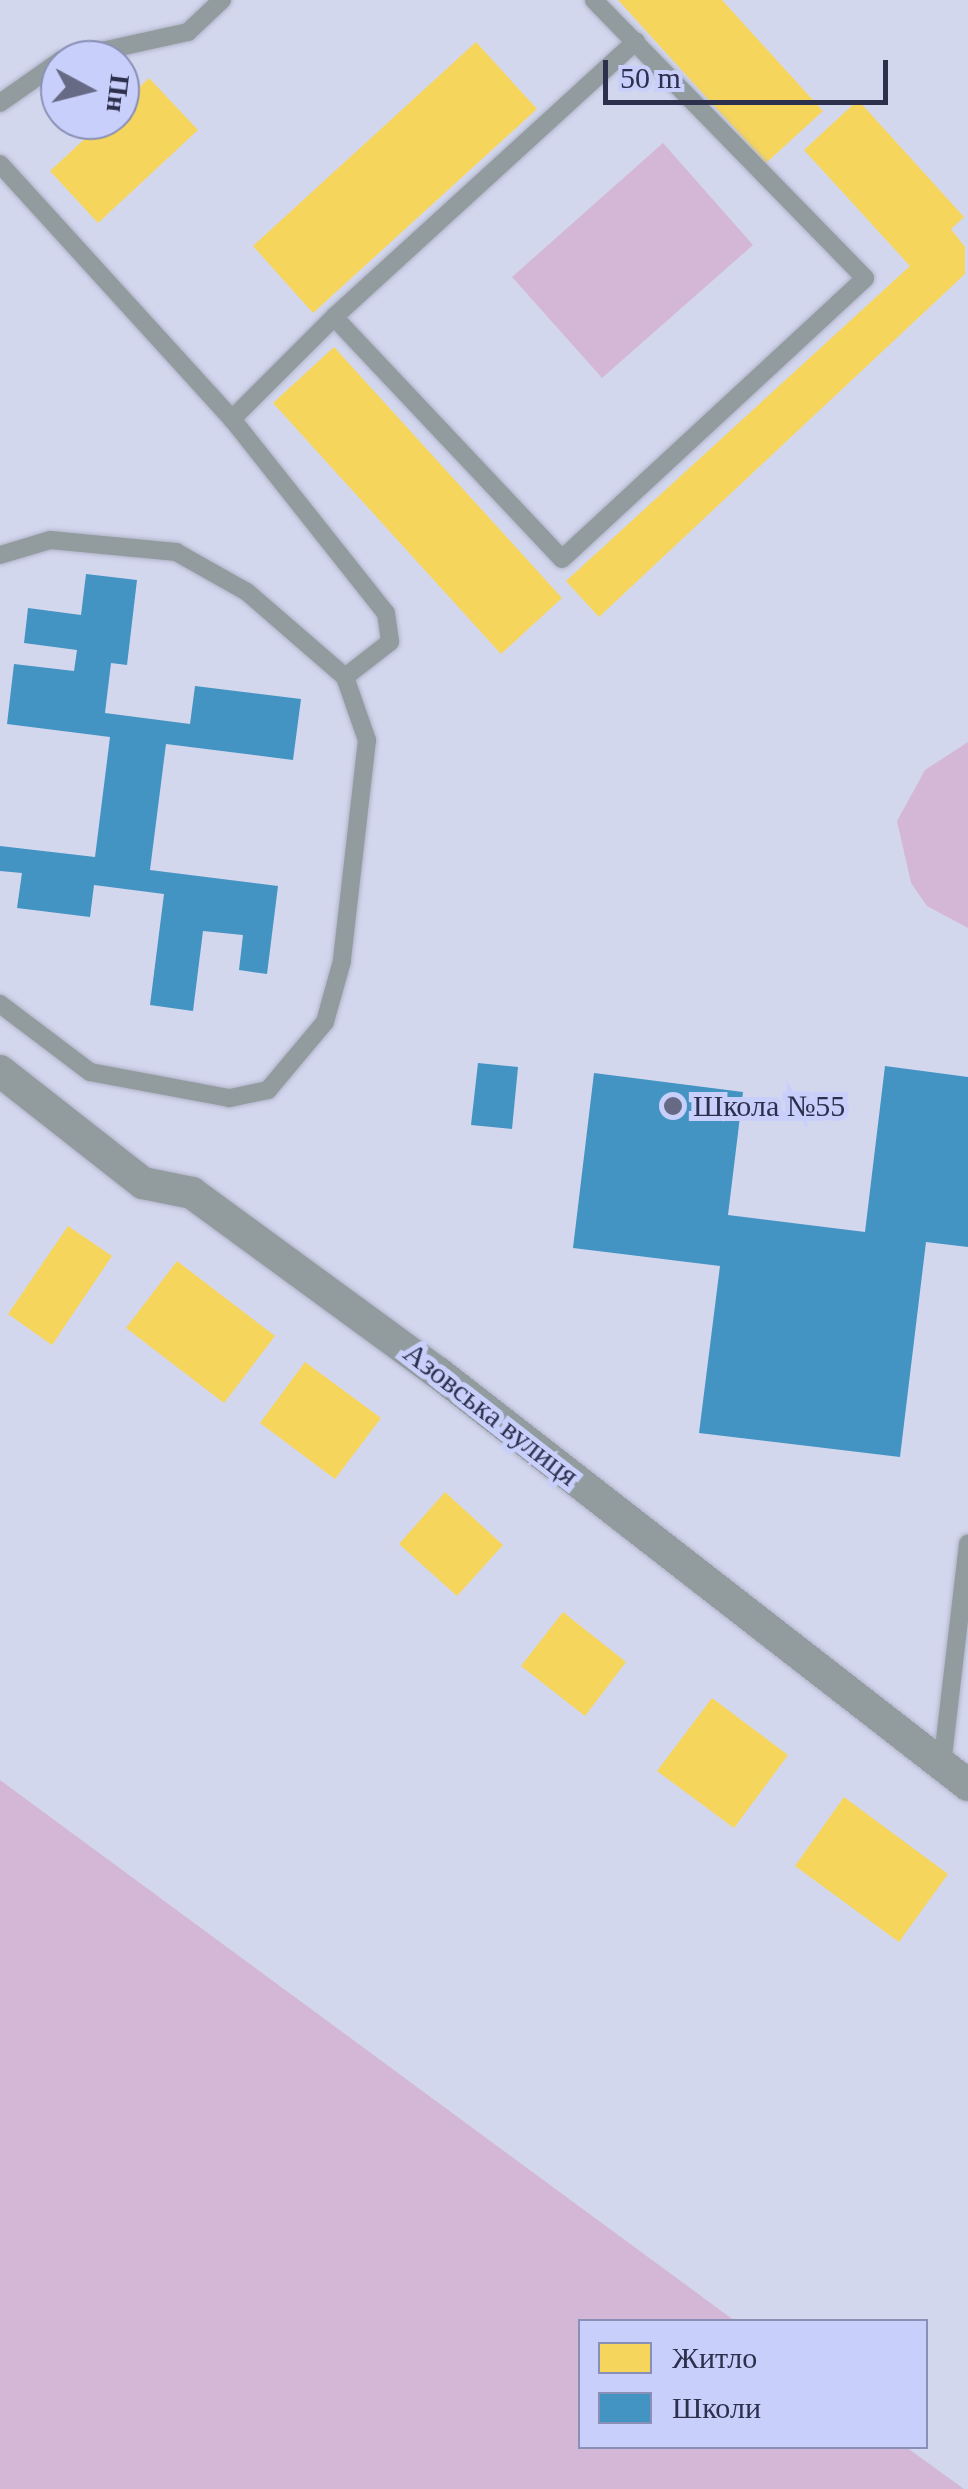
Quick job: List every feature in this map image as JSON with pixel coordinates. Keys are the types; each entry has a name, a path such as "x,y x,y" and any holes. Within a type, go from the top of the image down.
{"street":[{"name":"Азовська вулиця","path":"0,1071 143,1183 192,1192 437,1372 955,1775"}],"lane":[{"path":"140,42 188,32 222,0"},
{"path":"334,317 562,558 865,278 594,0"},
{"path":"232,418 334,317 636,41"},
{"path":"0,103 40,74"},
{"path":"0,164 232,418 386,613 390,642 344,678"},
{"path":"0,555 50,540 176,552 247,592 344,678 367,740 342,961 324,1022 293,1069 268,1090 229,1098 90,1072 0,1004"},
{"path":"955,1775 968,1544"}],"shaded area":[{"path":"663,143 753,245 602,378 512,277"},
{"path":"968,742 968,928 927,906 911,883 897,821 925,770"},
{"path":"0,1780 732,2319 578,2319 578,2449 909,2449 964,2489 0,2489"}],"building: Житло":[{"path":"618,0 722,0 823,111 766,163"},
{"path":"476,42 537,109 313,313 253,246"},
{"path":"149,78 198,130 98,223 50,171 83,140 140,140 140,87"},
{"path":"858,100 964,217 951,229 965,247 965,274 599,617 566,581 910,266 804,150"},
{"path":"334,347 562,598 501,654 273,403"},
{"path":"68,1226 112,1256 52,1345 8,1314"},
{"path":"177,1261 275,1336 224,1403 126,1328"},
{"path":"305,1362 381,1418 335,1479 260,1423"},
{"path":"445,1492 503,1545 457,1596 399,1544"},
{"path":"563,1612 626,1662 585,1716 521,1666"},
{"path":"712,1698 788,1755 734,1828 657,1771"},
{"path":"844,1797 948,1874 899,1942 795,1866"}],"building: Школи":[{"path":"86,574 137,580 127,665 111,663 105,713 190,724 195,686 301,699 293,760 166,744 150,870 278,886 267,974 239,970 243,935 203,931 193,1011 150,1005 164,894 94,885 90,917 17,908 22,873 0,871 0,846 95,857 110,737 7,724 14,664 74,671 77,650 24,643 28,608 81,615"},
{"path":"478,1063 518,1067 512,1129 471,1125"},
{"path":"885,1066 968,1077 968,1247 926,1242 900,1457 699,1433 720,1266 573,1248 594,1073 743,1092 728,1215 865,1232"}],"place":[{"name":"Школа №55","path":"673,1106"}]}
